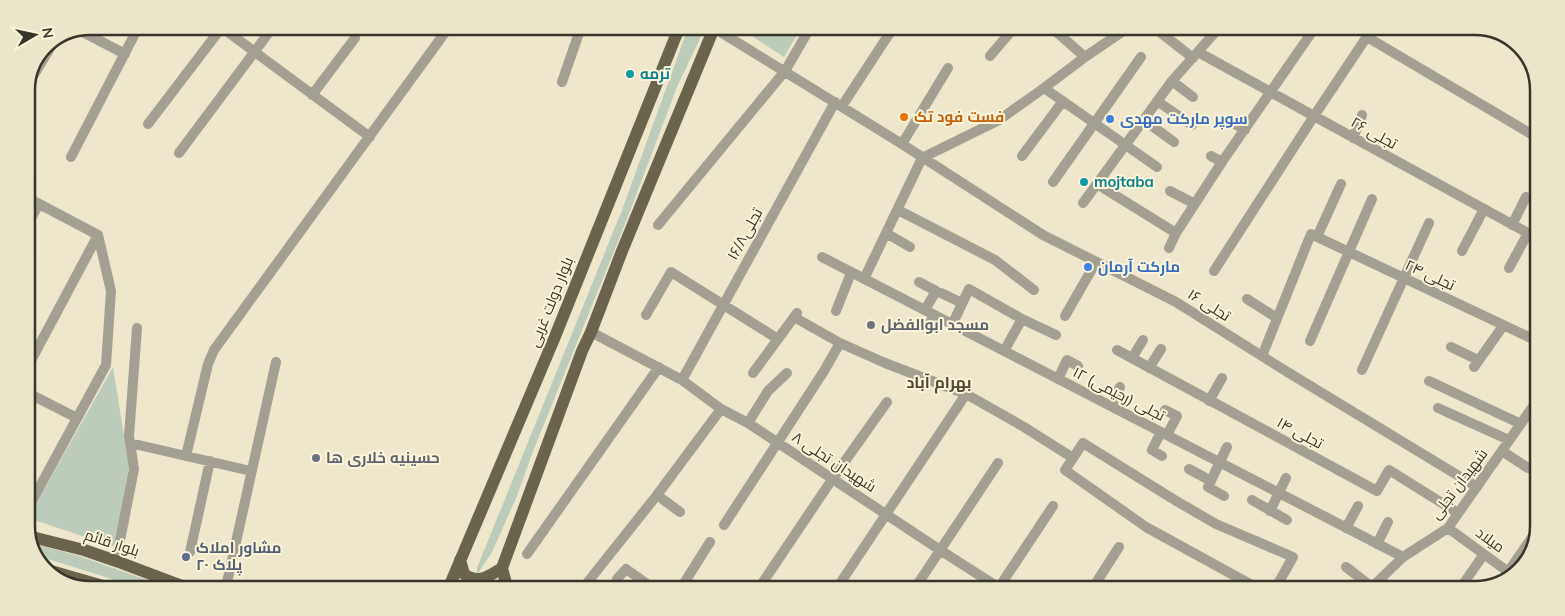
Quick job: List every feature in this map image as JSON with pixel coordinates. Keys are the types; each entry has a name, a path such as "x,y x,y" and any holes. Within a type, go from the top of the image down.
{"main road":[{"name":"بلوار دولت غربی","path":"451,581 554,338 676,35"},
{"path":"505,581 502,568 582,351 711,35"},
{"name":"بلوار قائم","path":"36,538 84,550 169,581"},
{"path":"460,560 464,574 474,580 485,578 502,568"}],"street":[{"path":"89,35 125,54"},
{"path":"71,157 134,35"},
{"path":"148,124 215,35"},
{"path":"232,35 370,137"},
{"path":"179,153 267,35"},
{"path":"186,456 208,364 214,350 443,35"},
{"path":"562,82 579,35"},
{"name":"۱۶ تجلی","path":"726,35 902,144 1043,235 1176,302 1476,487"},
{"path":"658,225 785,71 806,35"},
{"name":"تجلی۱۶/۸","path":"682,380 838,104 888,35"},
{"path":"990,56 1007,35"},
{"path":"1059,35 1085,56"},
{"path":"864,279 922,158 999,120 1085,56 1117,35"},
{"name":"۲۶ تجلی","path":"1165,35 1195,55 1270,92 1528,233"},
{"path":"1083,203 1172,81 1213,35"},
{"path":"1168,248 1222,162 1310,35"},
{"path":"1214,271 1369,35"},
{"path":"1373,35 1530,133"},
{"path":"312,95 355,38"},
{"path":"1053,182 1141,58"},
{"path":"902,144 948,68"},
{"path":"1172,81 1193,97"},
{"path":"1044,88 1157,167"},
{"path":"1022,156 1063,101"},
{"path":"1157,102 1192,125"},
{"path":"1352,138 1362,115"},
{"path":"1144,120 1174,142"},
{"path":"1230,121 1245,130"},
{"path":"1211,156 1222,162"},
{"path":"1097,184 1176,233"},
{"path":"1262,356 1314,236 1342,184"},
{"path":"1170,191 1195,204"},
{"path":"1512,225 1526,197"},
{"path":"1310,341 1372,199"},
{"path":"35,202 98,235 111,291 106,365 35,494"},
{"path":"35,211 39,204"},
{"path":"1462,250 1484,209"},
{"path":"898,210 995,260 1034,290"},
{"path":"1362,370 1429,223"},
{"path":"886,233 910,247"},
{"path":"1509,268 1528,233"},
{"path":"35,353 98,235"},
{"name":"۲۴ تجلی","path":"1314,236 1530,338"},
{"name":"۱۲ تجلی (رحیمی)","path":"822,257 1403,557"},
{"path":"1065,316 1096,262"},
{"path":"646,315 671,272 778,339"},
{"path":"836,311 851,273"},
{"path":"919,282 936,291 929,313 927,329"},
{"path":"952,325 969,289 1022,319 1056,335"},
{"path":"941,293 962,303"},
{"path":"1247,299 1277,318"},
{"path":"753,374 796,315 840,343 901,370 966,394 1024,427 1072,458"},
{"path":"1004,351 1022,319"},
{"path":"1452,347 1476,363 1504,326"},
{"path":"116,561 134,469 129,436 137,328"},
{"name":"شهیدان تجلی ۸","path":"591,332 682,380 722,409 748,423 988,581"},
{"path":"1132,358 1143,340"},
{"path":"724,525 824,371 840,343"},
{"path":"1149,368 1161,349"},
{"name":"تجلی ۱۴","path":"1117,350 1376,491 1389,470 1458,513"},
{"path":"1058,379 1067,360 1078,366"},
{"path":"227,581 276,362"},
{"path":"527,554 659,367"},
{"path":"748,423 768,391 787,373"},
{"path":"1209,401 1222,378"},
{"path":"1429,381 1521,424"},
{"path":"1111,406 1120,388"},
{"path":"842,581 966,394"},
{"path":"35,397 77,418"},
{"path":"764,581 886,402"},
{"path":"1438,408 1509,440"},
{"path":"589,581 722,409"},
{"path":"1162,456 1152,450 1177,416 1165,410"},
{"name":"شهیدان تجلی","path":"1378,581 1403,557 1448,528 1530,411"},
{"path":"130,442 251,471"},
{"path":"1244,581 1146,527 1065,470 1083,443 1172,499 1216,524 1293,557 1280,581"},
{"path":"1209,484 1227,447"},
{"path":"1502,450 1528,468"},
{"path":"190,552 210,462"},
{"path":"920,581 998,463"},
{"path":"1189,469 1224,496"},
{"path":"1270,511 1286,478"},
{"path":"657,495 680,512"},
{"path":"1252,500 1287,520"},
{"path":"1004,581 1053,506"},
{"path":"1346,528 1358,506"},
{"path":"1377,544 1388,522"},
{"name":"میلاد","path":"1448,528 1507,571"},
{"path":"685,581 710,542"},
{"path":"1097,581 1119,547"},
{"path":"1465,581 1484,554"},
{"path":"1346,567 1363,581"},
{"path":"617,579 626,569 643,581"}],"green space":[{"path":"685,35 702,35 677,87 627,219 532,454 517,496 492,552 477,575 477,568 622,210"},
{"path":"750,35 797,35 784,57"},
{"path":"113,367 129,467 115,547 35,520 35,506"},
{"path":"38,545 76,555 150,581 118,581 45,558"}],"place":[{"name":"ترمه","path":"630,74"},
{"name":"فست فود تک","path":"904,117"},
{"name":"سوپر مارکت مهدی","path":"1110,119"},
{"name":"mojtaba","path":"1084,182"},
{"name":"مارکت آرمان","path":"1088,267"},
{"name":"مسجد ابوالفضل","path":"871,325"},
{"name":"حسینیه خلاری ها","path":"316,458"},
{"name":"مشاور املاک پلاک ۲۰","path":"186,557"}],"district":[{"name":"بهرام آباد","path":"939,382"}]}
